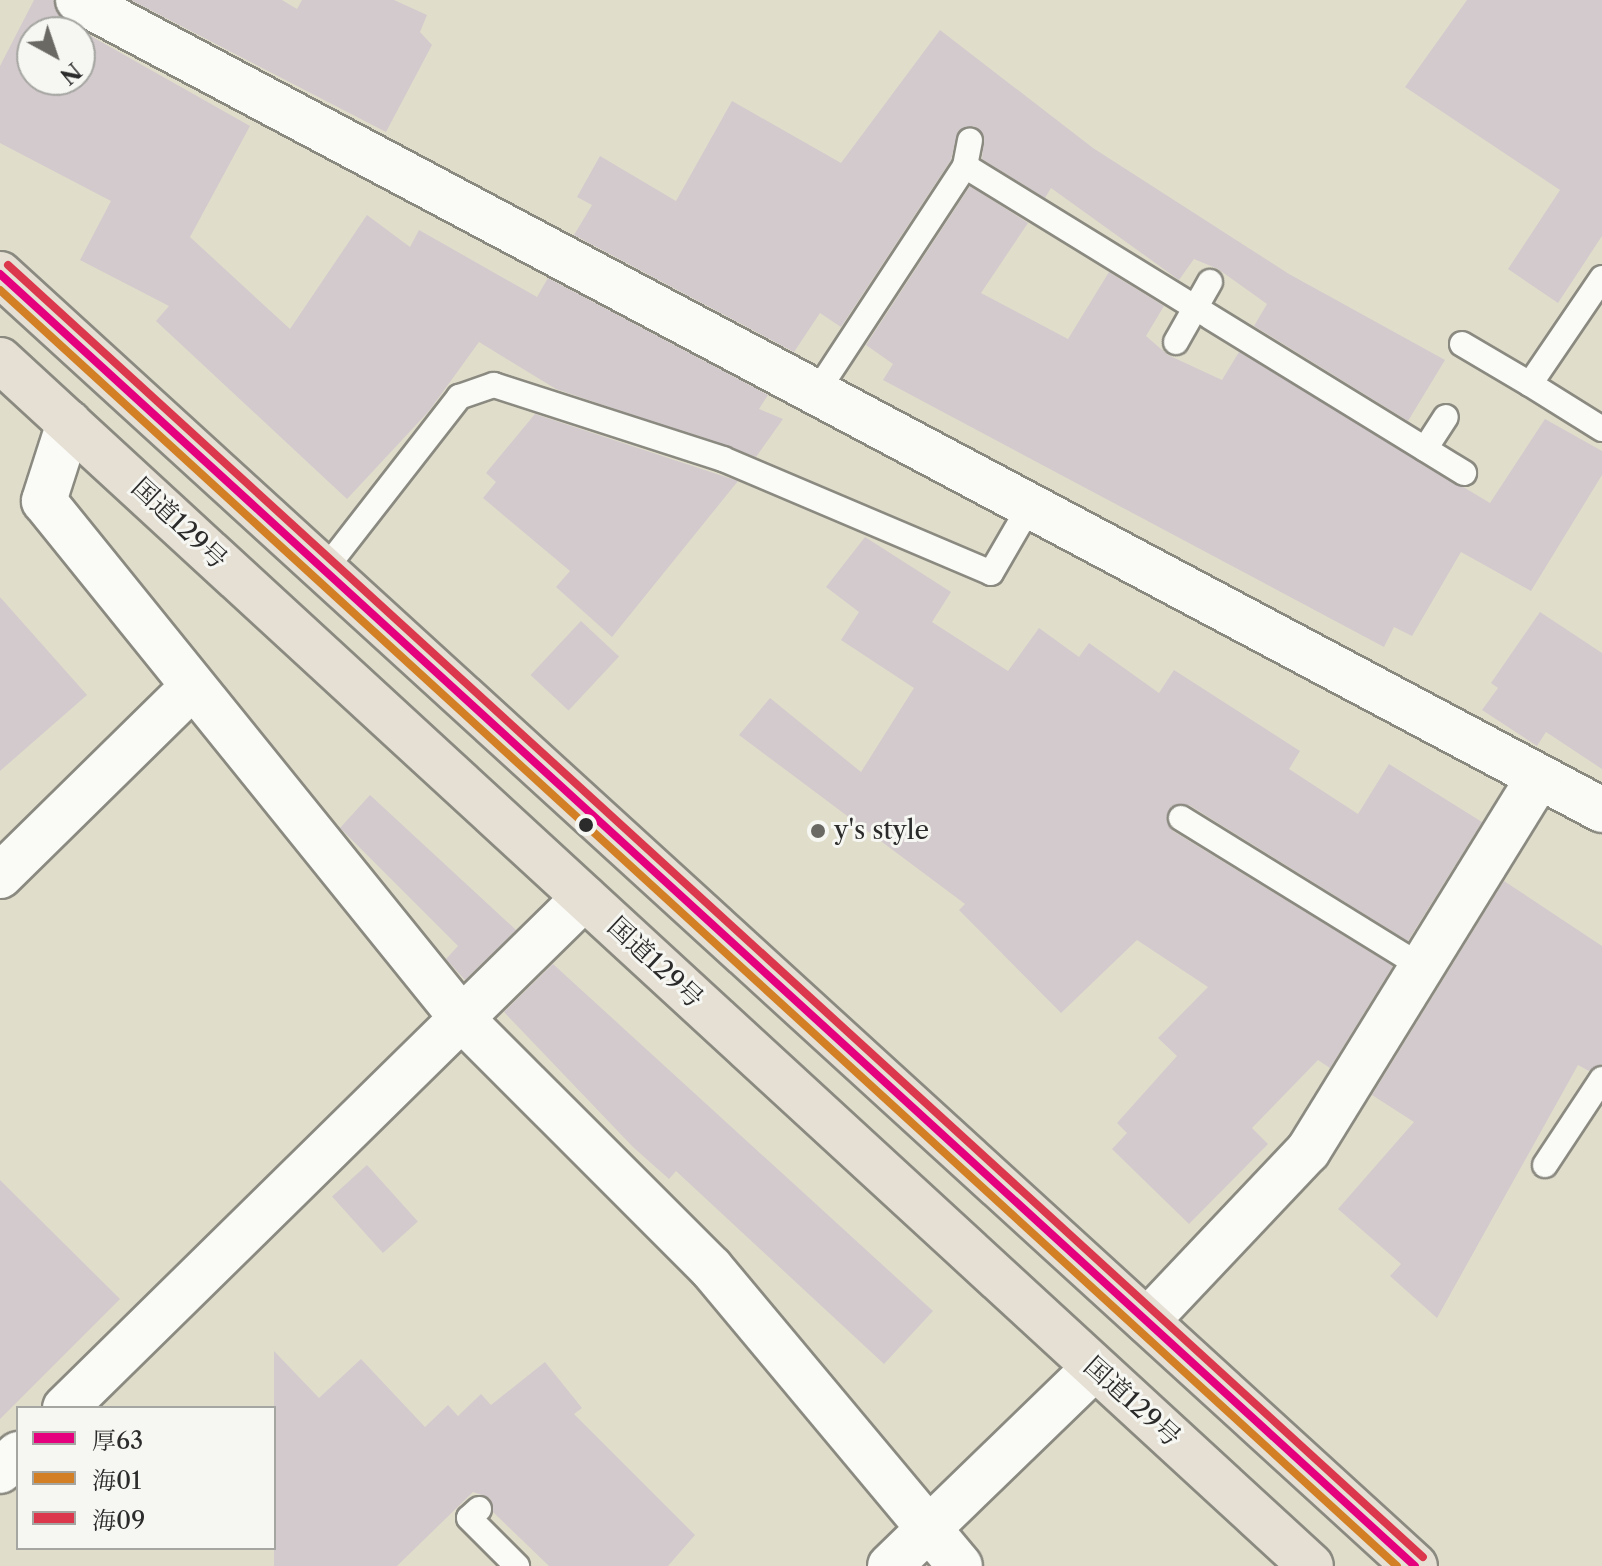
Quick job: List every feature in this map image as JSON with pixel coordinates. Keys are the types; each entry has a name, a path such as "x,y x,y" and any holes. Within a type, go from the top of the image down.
{"highway":[{"path":"0,274 326,568 1415,1566"},
{"name":"国道129号","path":"0,360 1311,1566"}],"street":[{"path":"78,0 816,393 1027,511 1236,613 1602,810"},
{"path":"69,423 44,501 191,688 465,1022 711,1268 930,1523 960,1566"},
{"path":"0,876 191,688"},
{"path":"1147,1321 1308,1151 1424,968 1538,778"},
{"path":"67,1406 465,1022 584,898"},
{"path":"890,1566 930,1523 1094,1368"},
{"path":"0,1471 16,1456"}],"lane":[{"path":"816,393 965,166 970,140"},
{"path":"965,166 1464,473"},
{"path":"1530,384 1602,278"},
{"path":"1176,342 1210,282"},
{"path":"1462,344 1602,429"},
{"path":"326,568 459,397 494,385 723,459 991,573 1027,511"},
{"path":"1425,449 1446,417"},
{"path":"1181,818 1424,968"},
{"path":"1545,1165 1602,1079"},
{"path":"479,1509 469,1518 517,1566"}],"building":[{"path":"34,0 53,0 62,16 26,16"},
{"path":"131,0 282,0 297,9 302,0 394,0 427,15 420,32 432,45 386,132"},
{"path":"1467,0 1602,0 1602,236 1558,303 1508,269 1560,190 1405,87"},
{"path":"940,30 1093,148 1289,274 1445,360 1408,421 1254,326 1267,304 1218,269 1194,259 1179,280 1051,188 1045,198 982,159 984,136 974,126 958,131 951,160 841,327 820,313 794,352 574,235 592,205 577,197 600,156 676,201 732,101 841,163"},
{"path":"16,35 16,96 96,96 96,39 250,126 190,237 290,329 367,215 410,247 419,230 537,297 548,278 768,395 759,409 783,419 756,457 556,389 479,342 429,411 347,499 156,321 169,306 80,260 111,201 0,143 0,66"},
{"path":"970,186 1028,223 981,293 1068,339 1109,272 1164,306 1146,336 1168,355 1222,380 1239,352 1490,503 1545,419 1602,451 1602,475 1531,591 1461,552 1412,636 1394,627 1384,647 883,380 893,364 866,345"},
{"path":"535,414 738,481 612,637 556,587 570,571 483,498 496,482 486,473"},
{"path":"865,537 951,592 932,622 1008,671 1039,628 1079,657 1089,643 1159,693 1174,670 1300,751 1289,769 1358,814 1389,764 1482,822 1408,941 1189,805 1169,810 1173,831 1393,966 1330,1068 1318,1060 1252,1128 1268,1144 1189,1224 1112,1149 1127,1133 1117,1123 1177,1056 1158,1038 1208,987 1137,940 1061,1013 959,910 965,904 739,735 770,698 861,772 914,688 841,640 859,612 826,587"},
{"path":"0,597 87,695 0,771"},
{"path":"1540,612 1602,653 1602,769 1546,732 1537,746 1482,710 1498,688 1491,683"},
{"path":"581,621 619,656 569,711 531,675"},
{"path":"370,795 516,930 465,980 446,959 458,946 340,828"},
{"path":"1504,881 1602,946 1602,1064 1589,1071 1578,1065 1437,1318 1390,1276 1401,1264 1338,1209 1414,1122 1372,1095"},
{"path":"553,964 933,1311 884,1364 676,1171 669,1179 633,1147 504,1012"},
{"path":"367,1165 418,1221 383,1253 332,1196"},
{"path":"0,1180 120,1299 0,1419"},
{"path":"274,1351 319,1398 361,1359 425,1427 448,1405 458,1416 481,1394 491,1405 545,1362 582,1408 574,1414 695,1535 668,1566 549,1566 493,1512 490,1498 473,1492 397,1566 274,1566"}],"transit line":[{"name":"海09","path":"8,265 1423,1557"},
{"name":"厚63","path":"0,274 1415,1566"},
{"name":"海01","path":"0,290 1397,1566"}],"place":[{"name":"y's style","path":"818,831"}]}
